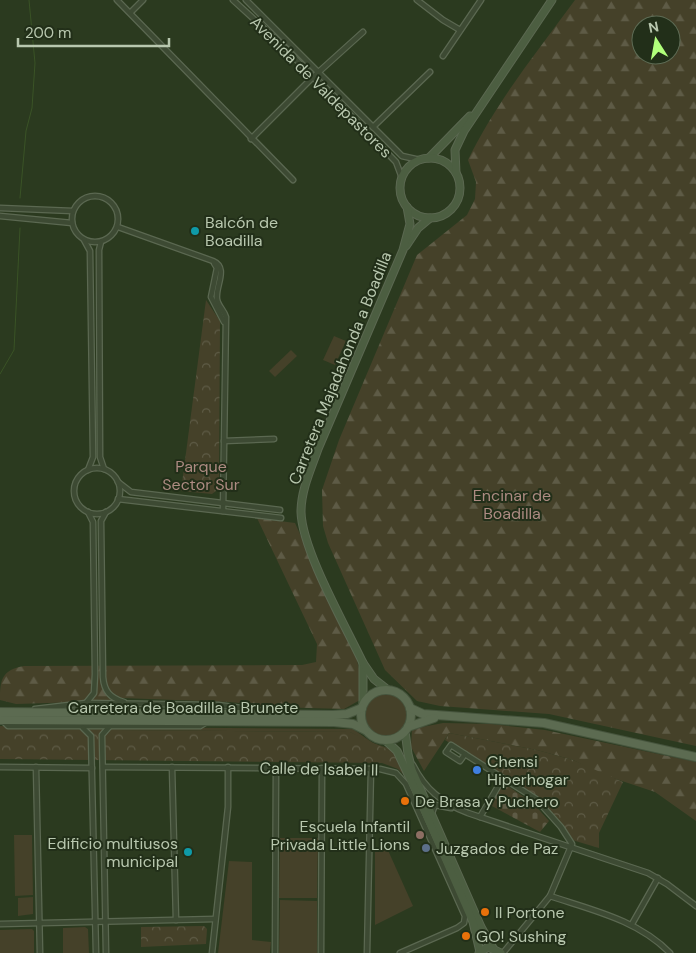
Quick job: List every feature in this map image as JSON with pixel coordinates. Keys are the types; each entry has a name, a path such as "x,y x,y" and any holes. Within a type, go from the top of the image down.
{"main road":[{"path":"407,729 411,718 410,708 404,697 388,690 372,694 362,706 361,719 365,730 374,737 385,740 398,737 407,729 430,718 445,716"},
{"name":"Carretera de Boadilla a Brunete","path":"1,717 21,712 347,714 362,706"},
{"path":"410,708 423,714 490,717 544,723 696,757"},
{"name":"Carretera de Boadilla a Brunete","path":"1,717 334,722 353,724 365,730"}],"street":[{"path":"117,0 131,12 251,139 293,180"},
{"path":"131,12 142,0"},
{"name":"Avenida de Valdepastores","path":"234,0 279,42 312,78 396,162 402,178"},
{"name":"Avenida de Valdepastores","path":"246,0 402,156 420,160"},
{"path":"417,0 443,20 460,30"},
{"path":"443,56 481,0"},
{"path":"456,173 445,162 429,158 412,164 402,178 401,193 407,207 422,216 430,218 447,212 458,199 460,190 456,173 455,150 482,102 552,0"},
{"path":"251,139 312,78 363,32"},
{"path":"374,127 430,72"},
{"path":"429,158 482,102"},
{"path":"84,240 102,242 108,239 118,227 119,220 115,206 103,197 88,196 82,200 73,211 72,222 76,233 84,240 90,251 93,457 88,470 76,482 74,491 76,500 88,512 93,522 95,674 94,693 86,703"},
{"name":"Carretera Majadahonda a Boadilla","path":"388,690 374,679 363,663 307,542 301,509 307,480 318,449 403,250 410,224 407,207"},
{"path":"0,208 73,211"},
{"path":"0,216 72,222"},
{"name":"Carretera Majadahonda a Boadilla","path":"403,250 418,228 430,218"},
{"path":"118,227 213,261 217,263 221,271 216,296 218,304 225,315 223,512"},
{"path":"102,242 99,250 100,447 104,469"},
{"path":"224,441 274,439"},
{"path":"88,470 104,469 113,474 120,490 118,499 106,512 101,521 104,685 111,697 140,704"},
{"path":"118,482 130,492 280,510"},
{"path":"118,499 281,518"},
{"path":"88,512 97,514 106,512"},
{"name":"Carretera Majadahonda a Boadilla","path":"362,706 365,682 363,663"},
{"path":"21,712 86,703 239,706 310,715"},
{"path":"1,717 8,726 83,728 200,726 207,721"},
{"path":"106,953 102,735 108,727"},
{"path":"83,728 91,736 96,953"},
{"path":"407,729 406,747 412,770 481,927 493,948"},
{"path":"385,740 393,746 402,760 465,904 477,936 479,952"},
{"path":"406,747 425,786 441,800 462,811"},
{"path":"465,754 536,799 570,838 571,847 550,896 502,953 493,948 484,948 479,952"},
{"name":"Calle de Isabel II","path":"103,766 322,768 392,771 403,779 465,916 461,926 400,953"},
{"path":"0,767 92,768"},
{"path":"36,767 40,953"},
{"path":"172,767 176,920"},
{"path":"212,953 227,816 228,768"},
{"path":"275,953 276,768"},
{"path":"321,953 322,768"},
{"path":"367,953 371,769"},
{"path":"480,817 503,778"},
{"path":"432,813 432,808 437,805 462,811 571,847 658,878 696,906"},
{"path":"632,924 658,878"},
{"name":"Calle de Isabel II","path":"456,896 465,904"},
{"path":"550,896 632,924 652,937 670,953"},
{"path":"0,924 96,920 215,919"}],"green space":[{"name":"Encinar de Boadilla","path":"575,0 696,0 696,746 549,714 440,706 417,701 385,670 328,543 323,526 322,490 339,440 417,255 467,215 475,199 476,182 468,160 491,118"},
{"name":"Parque Sector Sur","path":"206,300 220,321 219,482 216,491 212,494 181,491"},
{"path":"334,336 346,341 335,365 323,360"},
{"path":"291,350 297,356 275,377 269,371"},
{"path":"257,518 295,523 357,660 362,683 360,700 344,709 273,707 230,702 122,698 111,701 16,704 0,700 4,677 11,670 24,666 302,665 316,662 317,644"},
{"path":"386,694 401,700 407,715 401,730 386,736 371,730 365,715 371,700"},
{"path":"443,723 491,724 545,730 696,762 696,821 655,792 601,774 573,760 537,750 449,733 424,771 411,747 412,729"},
{"path":"0,726 353,729 373,743 391,749 402,767 388,750 375,746 350,732 0,729"},
{"path":"0,729 350,732 392,752 405,776 398,769 382,763 0,759"},
{"path":"449,733 537,750 573,760 623,782 599,833 599,848 572,840 538,798 445,740"},
{"path":"503,783 533,803 549,821 540,832 490,805"},
{"path":"14,835 32,835 33,895 15,896"},
{"path":"280,838 318,838 317,898 279,898"},
{"path":"375,848 387,848 413,906 375,925"},
{"path":"229,861 252,862 252,940 271,942 270,953 218,953"},
{"path":"33,897 33,914 18,916 18,898"},
{"path":"280,900 317,901 317,953 279,953"},
{"path":"204,926 207,929 206,944 141,947 141,927"},
{"path":"85,927 88,929 89,953 63,953 63,928"},
{"path":"32,929 34,931 34,953 0,953 0,930"}],"waterway":[{"path":"20,198 26,131 32,108 35,63 29,0"},
{"path":"0,374 14,350 20,228"}],"place":[{"name":"Balcón de Boadilla","path":"195,231"},
{"name":"Chensi Hiperhogar","path":"477,770"},
{"name":"De Brasa y Puchero","path":"405,801"},
{"name":"Escuela Infantil Privada Little Lions","path":"420,835"},
{"name":"Juzgados de Paz","path":"426,848"},
{"name":"Edificio multiusos municipal","path":"188,852"},
{"name":"Il Portone","path":"485,912"},
{"name":"GO! Sushing","path":"466,936"}]}
